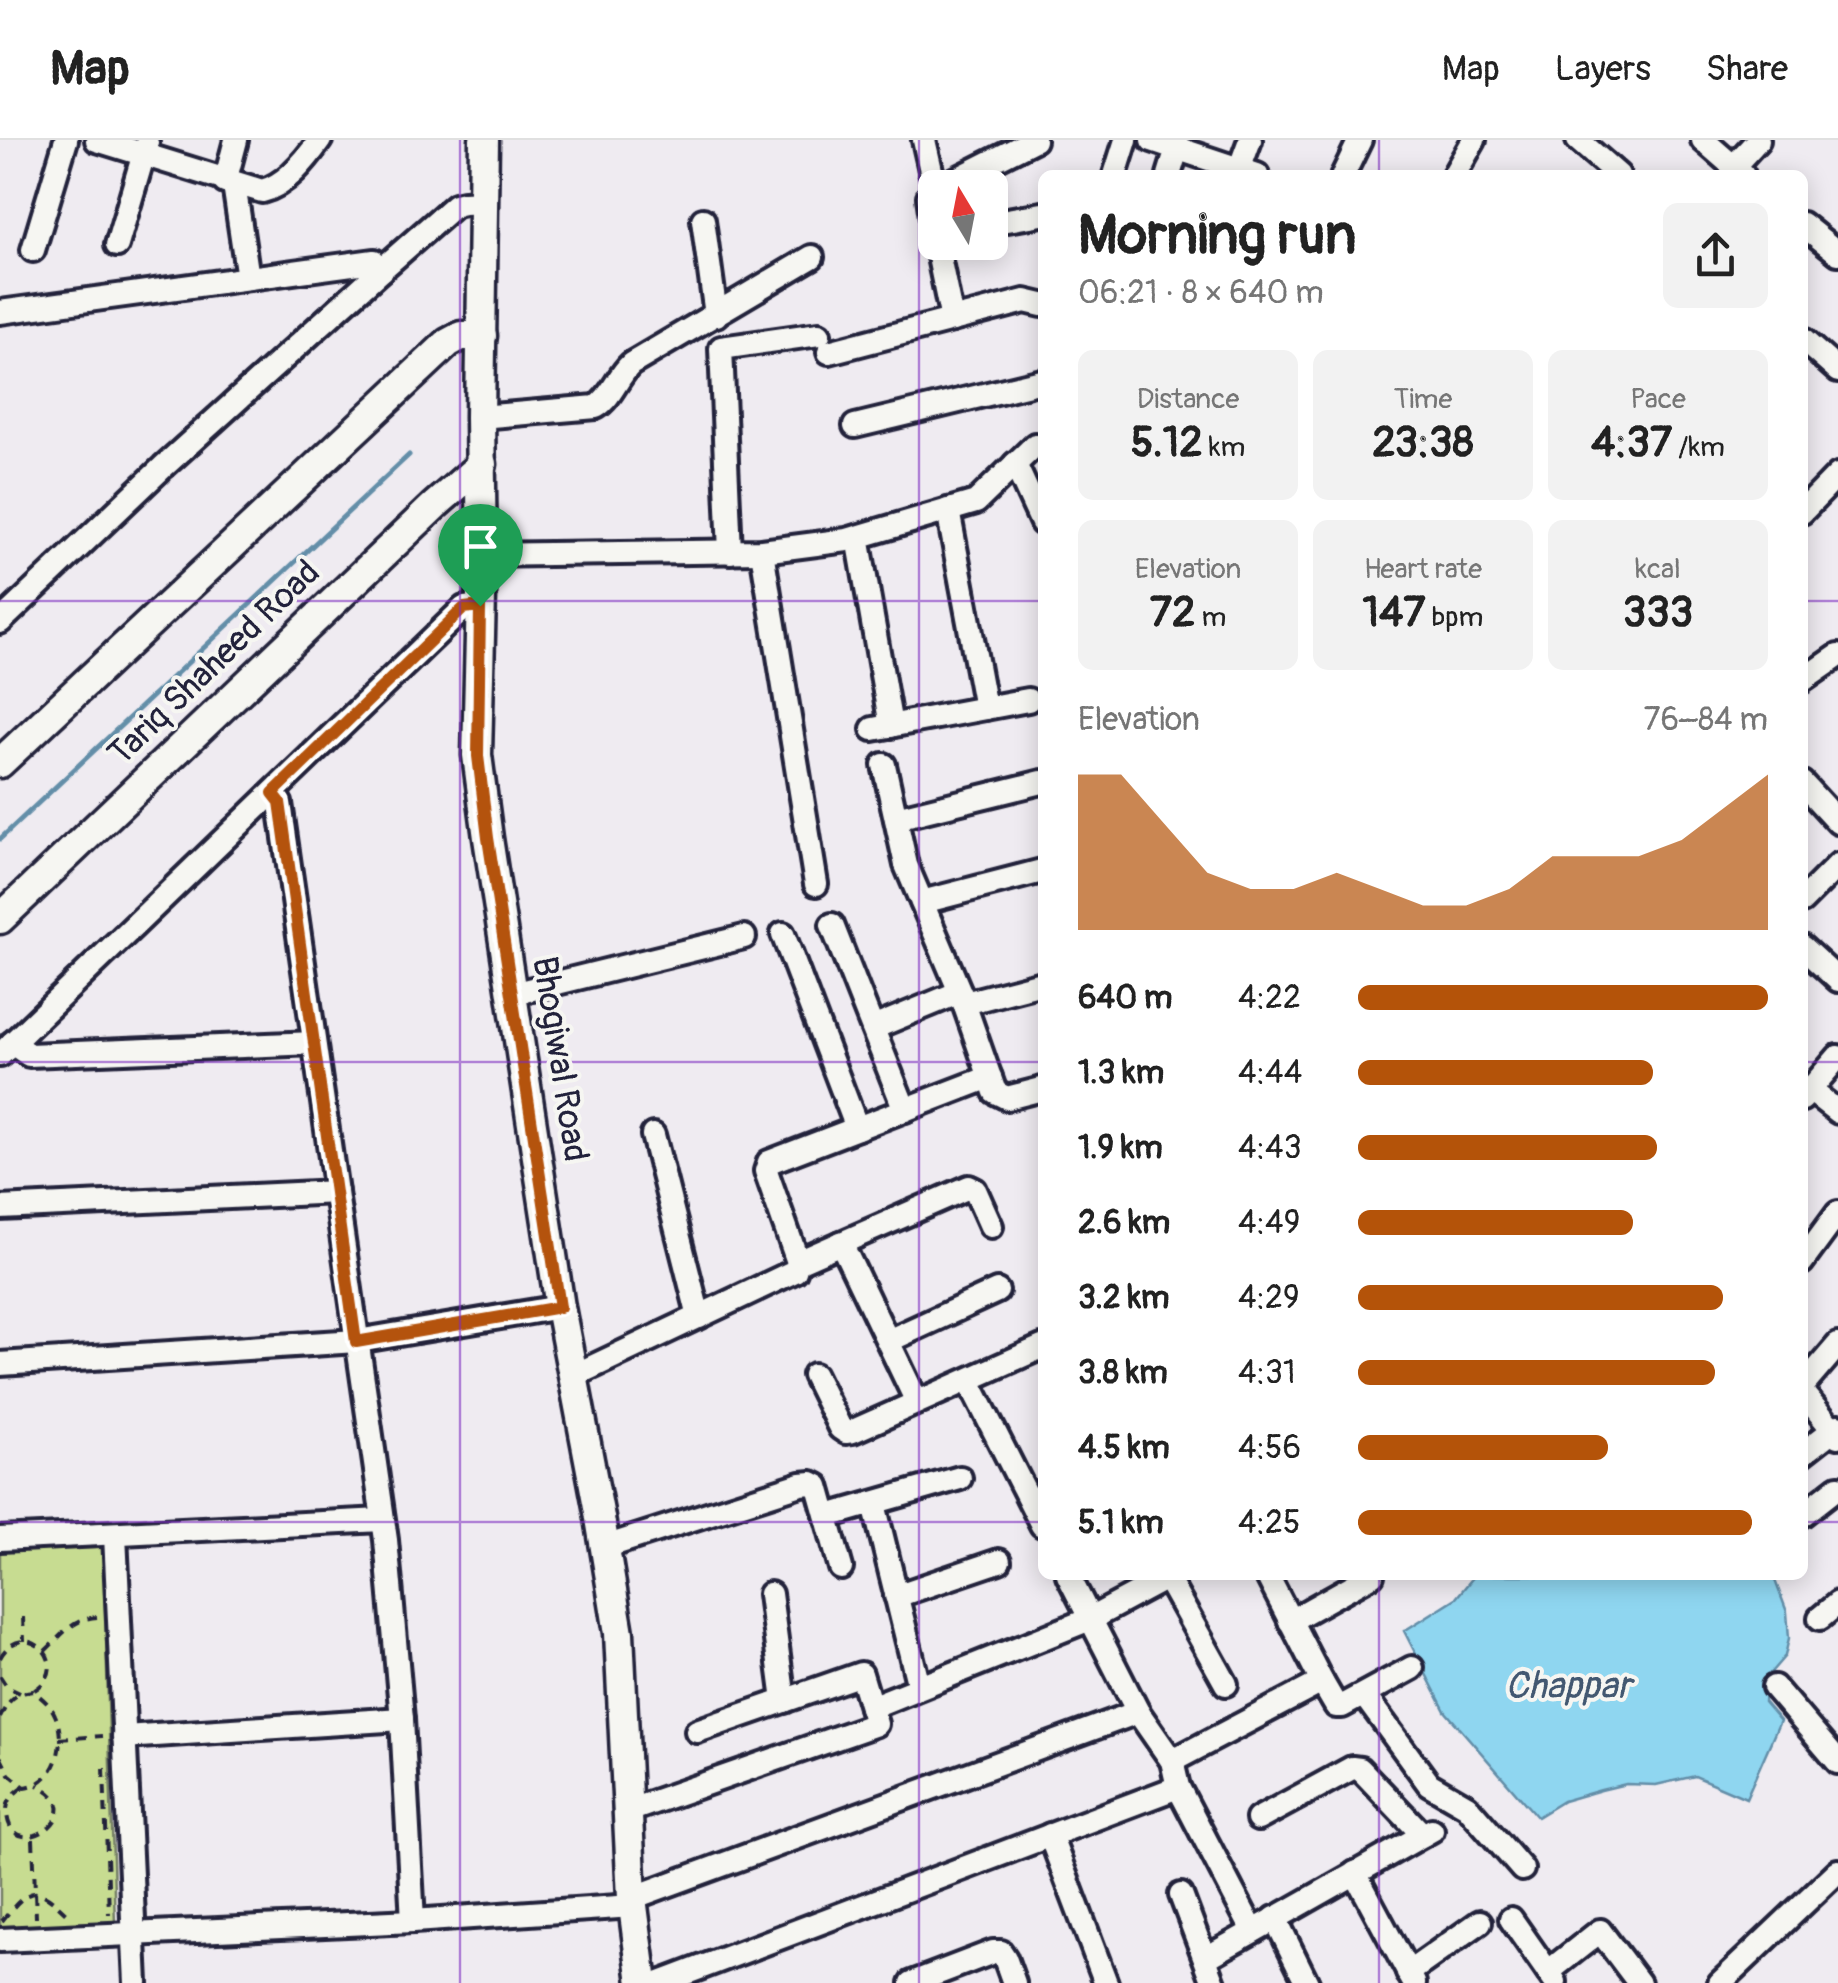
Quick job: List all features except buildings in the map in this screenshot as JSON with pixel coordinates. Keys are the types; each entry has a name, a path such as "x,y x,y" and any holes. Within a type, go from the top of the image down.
{"main road":[{"name":"Bhogiwal Road","path":"484,140 478,756 560,1307 619,1633 633,1902 643,1983"},
{"name":"Tariq Shaheed Road","path":"0,762 448,343 461,336 482,336"},
{"name":"Tariq Shaheed Road","path":"0,919 482,464"}],"street":[{"path":"33,250 66,140"},
{"path":"97,140 146,148 229,183 262,192 277,186 320,140"},
{"path":"236,140 229,183 248,278"},
{"path":"924,140 932,170"},
{"path":"973,170 1034,140"},
{"path":"1117,170 1126,140"},
{"path":"1245,170 1250,140"},
{"path":"1345,170 1360,140"},
{"path":"1457,170 1474,140"},
{"path":"1578,140 1612,170"},
{"path":"1703,140 1737,170"},
{"path":"1739,170 1758,140"},
{"path":"1169,170 1168,144 1236,170"},
{"path":"117,245 146,148"},
{"path":"0,622 163,467 381,270 455,206 483,202"},
{"path":"1008,220 1038,215"},
{"path":"702,220 716,315"},
{"path":"1808,229 1838,253"},
{"path":"480,417 596,407 603,403 630,364 812,257"},
{"path":"940,260 952,320"},
{"path":"0,312 374,262 381,270"},
{"path":"730,552 721,348 824,343 952,320 1025,301 1038,304"},
{"path":"1808,344 1838,370"},
{"path":"855,426 1038,382"},
{"path":"482,555 762,551 846,540 976,502 1038,445"},
{"path":"1015,464 1038,514"},
{"path":"1808,506 1838,476"},
{"path":"948,510 985,708"},
{"path":"858,536 882,728 1028,700"},
{"path":"762,551 816,884"},
{"path":"314,1043 29,1056 6,1049 464,608 480,606"},
{"path":"1808,677 1838,656"},
{"path":"884,765 906,864 962,998 995,1092 1007,1098 1038,1090"},
{"path":"896,818 1038,783"},
{"path":"1808,790 1838,822"},
{"path":"273,793 280,802 386,1540 402,1719 413,1921"},
{"path":"1808,895 1838,866"},
{"path":"922,902 1038,872"},
{"path":"832,925 905,1110"},
{"path":"784,934 857,1128"},
{"path":"512,994 744,938"},
{"path":"1808,952 1838,980"},
{"path":"873,1028 962,998 1038,983"},
{"path":"1808,1092 1838,1057"},
{"path":"573,1376 795,1271 798,1262 766,1166 769,1162 990,1077"},
{"path":"1808,1095 1838,1112"},
{"path":"653,1135 699,1317"},
{"path":"798,1262 969,1187 975,1190 992,1226"},
{"path":"0,1208 336,1192"},
{"path":"1808,1254 1838,1213"},
{"path":"841,1243 917,1402"},
{"path":"888,1342 997,1290"},
{"path":"0,1364 356,1342 560,1307"},
{"path":"1808,1382 1838,1345"},
{"path":"814,1375 840,1428 846,1432 1038,1350"},
{"path":"969,1381 1038,1517"},
{"path":"1808,1397 1836,1431 1808,1450"},
{"path":"828,1516 960,1478"},
{"path":"605,1547 812,1483 818,1486 841,1568"},
{"path":"1808,1510 1838,1487"},
{"path":"874,1504 919,1687"},
{"path":"0,1539 382,1520"},
{"path":"115,1535 113,1737 136,1983"},
{"path":"896,1596 999,1560"},
{"path":"1070,1580 1138,1712 1172,1761 1178,1787 1253,1930"},
{"path":"871,1706 1090,1619 1163,1580"},
{"path":"1172,1580 1226,1684"},
{"path":"1270,1580 1338,1706 1412,1668"},
{"path":"1290,1620 1363,1580"},
{"path":"770,1594 784,1701"},
{"path":"628,1811 876,1724 861,1674 698,1730"},
{"path":"1172,1761 1322,1682"},
{"path":"1774,1687 1838,1762"},
{"path":"1364,1695 1429,1784 1467,1806 1522,1868"},
{"path":"0,1940 413,1921 633,1902 1138,1712"},
{"path":"113,1737 402,1719"},
{"path":"1206,1958 1427,1833 1360,1768 1352,1768 1258,1820"},
{"path":"660,1983 1178,1787"},
{"path":"1050,1835 1106,1983"},
{"path":"1355,1874 1411,1978 1480,1922"},
{"path":"1720,1983 1747,1973 1837,1875"},
{"path":"1181,1895 1214,1983"},
{"path":"1276,1918 1307,1983"},
{"path":"1511,1920 1552,1978 1600,1932 1639,1983"},
{"path":"912,1983 993,1952 1001,1952 1006,1958 1014,1983"}],"path":[{"path":"45,1652 72,1624 98,1617"},
{"path":"23,1618 24,1641"},
{"path":"0,1656 8,1647 24,1641 36,1644 50,1664 48,1678 33,1691 7,1687 0,1676"},
{"path":"33,1691 56,1715 60,1739 51,1772 37,1785"},
{"path":"0,1718 20,1692"},
{"path":"60,1739 113,1737"},
{"path":"0,1756 9,1774 25,1786"},
{"path":"103,1756 109,1915"},
{"path":"37,1785 50,1793 58,1812 50,1828 32,1836 14,1829 6,1812 9,1800 25,1786 37,1785"},
{"path":"28,1939 28,1924 38,1918 32,1836"},
{"path":"0,1923 19,1900 36,1893 53,1899 71,1918"}],"green space":[{"path":"103,1542 115,1924 0,1932 0,1548"}],"water":[{"name":"Chappar","path":"1471,1580 1775,1580 1787,1612 1789,1638 1785,1656 1766,1678 1764,1702 1780,1721 1746,1798 1695,1776 1656,1785 1626,1784 1601,1790 1563,1801 1537,1817 1445,1711 1404,1631 1456,1598"}],"waterway":[{"path":"0,839 409,455"}],"route":[{"path":"480,606 478,756 560,1307 356,1342 280,802 273,793 464,608 480,606"}]}
